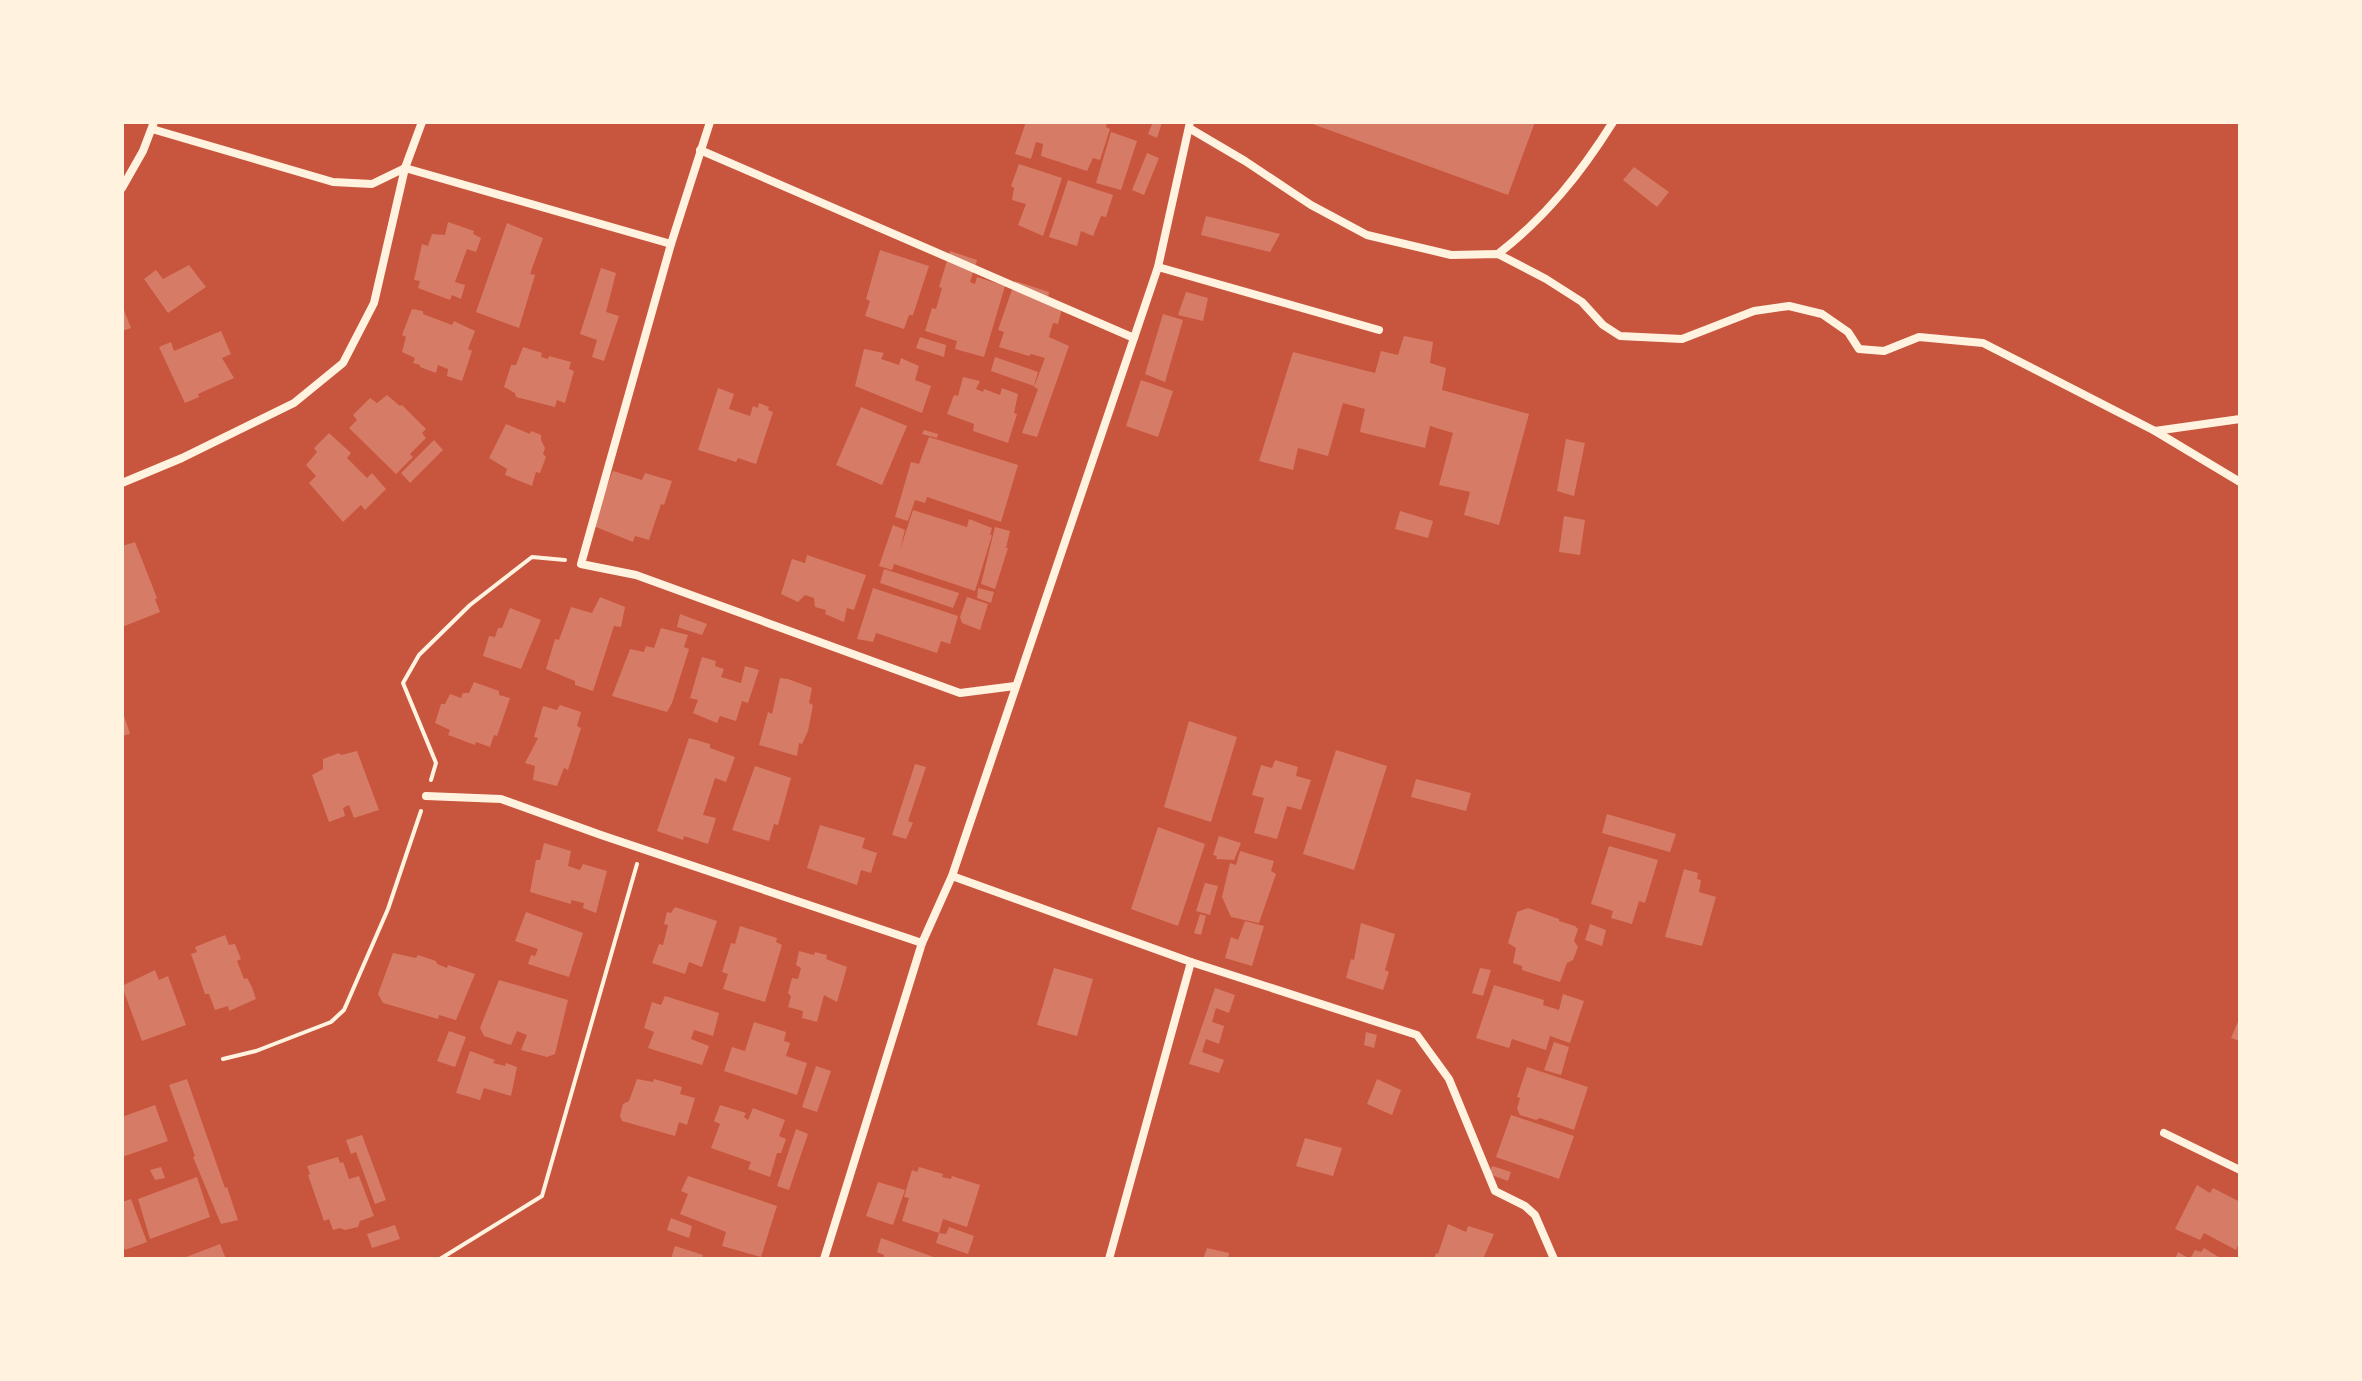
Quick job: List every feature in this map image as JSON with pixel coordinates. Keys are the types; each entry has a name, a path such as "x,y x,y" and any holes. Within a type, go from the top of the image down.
{"street":[{"path":"122,483 182,458 294,403 343,363 374,303 405,168 422,122"},
{"path":"710,122 671,244 580,562 583,566 636,575 960,693 1015,686"},
{"path":"1498,254 1524,234 1584,169 1613,122"},
{"path":"122,188 153,125 333,182 372,184 405,168 671,244"},
{"path":"824,1259 922,943 952,876 1158,267 1190,125 1311,205 1367,235 1451,255 1498,254 1582,302 1603,325 1620,336 1682,339 1754,311 1789,306 1822,314 1848,332 1859,349 1884,351 1919,337 1983,343 2155,431 2240,482"},
{"path":"700,150 1134,338"},
{"path":"1158,267 1379,330"},
{"path":"2155,431 2240,419"},
{"path":"426,796 501,799 922,943"},
{"path":"952,876 1191,962 1417,1035 1449,1079 1495,1191 1525,1206 1535,1215 1554,1259"},
{"path":"1109,1259 1191,962"},
{"path":"2164,1133 2240,1170"}],"path":[{"path":"223,1059 256,1051 331,1022 344,1010 388,909 436,763 403,683 419,655 470,605 532,557 580,562"},
{"path":"440,1259 542,1196 641,849"}],"building":[{"path":"1026,122 1107,122 1106,127 1110,129 1100,160 1093,158 1087,171 1041,156 1043,144 1036,142 1031,159 1015,154"},
{"path":"1153,122 1162,122 1157,138 1148,134"},
{"path":"1307,122 1535,122 1508,195"},
{"path":"1111,132 1137,141 1121,190 1096,183"},
{"path":"1147,153 1159,158 1144,195 1132,190"},
{"path":"1019,164 1062,178 1043,236 1018,225 1026,204 1012,200 1014,188 1011,186"},
{"path":"1634,167 1669,192 1657,207 1623,180"},
{"path":"1068,180 1113,195 1106,217 1101,216 1093,236 1081,231 1077,246 1049,237"},
{"path":"1206,216 1280,234 1270,252 1201,235"},
{"path":"448,222 474,231 473,234 481,238 476,252 467,249 455,282 465,285 461,299 452,295 450,300 418,288 420,281 414,280 422,244 428,246 432,234 445,235"},
{"path":"507,223 543,238 530,274 535,275 519,328 476,312"},
{"path":"880,250 929,266 913,315 909,315 904,329 865,316 870,301 866,299"},
{"path":"950,251 977,260 970,282 975,284 977,277 1005,286 984,357 955,349 957,341 925,331 932,308 936,309"},
{"path":"189,265 206,287 168,313 144,279 156,270 163,279"},
{"path":"601,268 616,273 606,312 619,316 604,361 592,357 597,340 580,334"},
{"path":"1015,281 1049,292 1048,298 1063,305 1058,324 1053,323 1049,337 1069,346 1037,437 1022,433 1045,358 999,347 1004,332 998,330"},
{"path":"1186,292 1208,298 1203,321 1178,315"},
{"path":"122,305 131,328 122,331"},
{"path":"412,309 452,325 454,321 475,331 462,381 447,376 448,369 438,365 436,373 420,367 413,363 415,358 402,352 406,337 402,335"},
{"path":"1163,314 1183,320 1165,382 1145,374"},
{"path":"221,331 231,354 222,358 234,378 185,403 159,347 171,342 174,351"},
{"path":"1404,336 1433,342 1430,363 1446,368 1442,390 1529,414 1499,525 1464,515 1470,492 1439,485 1453,433 1430,426 1425,448 1360,432 1365,409 1343,403 1328,456 1298,448 1293,470 1259,461 1293,352 1375,373 1381,351 1398,355"},
{"path":"920,337 946,345 944,357 916,348"},
{"path":"523,347 542,353 541,357 571,362 569,369 574,371 565,403 557,400 555,407 516,397 515,393 504,387 511,365 516,365"},
{"path":"864,349 884,353 881,359 899,365 901,358 919,366 915,380 931,386 922,413 855,386"},
{"path":"995,357 1038,372 1034,386 991,371"},
{"path":"963,377 980,381 976,389 983,392 984,389 1000,395 1002,388 1018,394 1014,413 1017,414 1008,443 973,431 974,424 947,414 954,395 958,396"},
{"path":"1141,380 1173,391 1158,437 1126,426"},
{"path":"718,388 734,394 729,409 750,416 753,406 758,408 759,403 773,412 756,464 738,458 736,462 698,450"},
{"path":"387,395 426,429 422,433 426,438 396,474 349,428 357,420 353,415 370,398 377,403"},
{"path":"861,407 907,426 882,485 836,465"},
{"path":"506,424 541,435 546,457 540,473 536,472 532,486 505,475 507,469 489,458"},
{"path":"924,430 938,434 937,438 922,434"},
{"path":"329,433 351,453 347,458 367,478 372,473 386,489 365,510 361,505 343,522 309,483 316,476 306,465 317,452 314,448"},
{"path":"929,437 1018,465 1001,522 927,497 925,503 915,500 908,521 895,517 911,462 919,464"},
{"path":"1566,439 1585,443 1574,496 1557,491"},
{"path":"434,440 443,450 410,483 401,473"},
{"path":"613,471 642,480 645,473 672,481 649,540 635,536 633,542 591,525"},
{"path":"913,510 967,527 969,519 992,528 975,591 894,564 892,570 879,566 893,525 905,530 900,550"},
{"path":"1400,511 1433,521 1428,538 1395,529"},
{"path":"1564,516 1585,520 1580,555 1559,552"},
{"path":"995,527 1010,531 995,589 981,584"},
{"path":"135,542 160,612 122,627 122,546"},
{"path":"807,555 866,575 854,610 847,608 844,622 815,607 814,598 805,595 798,602 781,594 792,559 805,563"},
{"path":"884,569 959,593 953,608 880,583"},
{"path":"873,588 958,616 950,644 941,641 937,653 876,633 873,642 857,639"},
{"path":"978,588 994,592 991,603 977,598"},
{"path":"600,597 625,607 621,627 614,626 593,691 546,669 555,639 559,640 571,607 592,613"},
{"path":"967,597 988,604 980,630 962,623 960,617"},
{"path":"510,608 541,620 521,669 483,656 489,636 495,637 498,628 502,628"},
{"path":"680,614 707,624 702,635 677,627"},
{"path":"661,628 688,635 684,647 689,649 667,712 612,696 630,649 644,652 646,646 654,648"},
{"path":"702,657 716,661 715,666 724,669 721,677 741,683 745,666 759,670 748,703 742,701 736,721 720,716 717,723 693,713 698,700 690,698"},
{"path":"780,678 812,688 809,703 813,705 808,731 802,744 799,743 797,756 759,745 768,712 772,714"},
{"path":"474,682 510,698 490,747 448,735 450,730 435,723 441,704 445,704 450,694 461,698 463,693 469,693"},
{"path":"560,705 581,712 577,726 581,728 568,770 564,768 557,786 533,780 535,766 525,763 538,738 534,737 543,706 557,710"},
{"path":"122,709 130,734 122,736"},
{"path":"1189,721 1237,737 1211,822 1164,807"},
{"path":"689,738 710,744 710,748 735,757 726,782 715,778 703,815 716,818 708,844 657,831"},
{"path":"1336,750 1387,766 1354,870 1303,854"},
{"path":"357,751 379,810 354,818 349,805 343,808 345,816 329,822 312,775 323,769 323,759"},
{"path":"1275,760 1298,767 1296,776 1311,780 1301,810 1287,806 1277,839 1254,833 1264,798 1252,795 1261,765 1272,768"},
{"path":"915,764 926,767 908,821 913,823 906,839 892,835"},
{"path":"755,766 791,778 778,825 774,824 769,841 732,830"},
{"path":"1416,779 1471,793 1466,811 1411,797"},
{"path":"1607,814 1676,834 1670,852 1602,833"},
{"path":"820,825 865,838 862,848 877,853 871,873 861,870 857,885 807,868"},
{"path":"1158,827 1205,844 1178,926 1131,909"},
{"path":"1219,836 1241,843 1234,860 1216,859 1217,856 1213,855"},
{"path":"544,843 571,851 568,866 580,870 583,864 607,871 596,913 583,908 584,903 571,900 571,904 530,892 536,860 540,860"},
{"path":"1609,846 1658,860 1645,903 1639,901 1632,924 1611,918 1613,911 1591,904"},
{"path":"1240,851 1274,861 1271,871 1276,874 1259,923 1231,917 1222,897 1230,863 1236,865"},
{"path":"1684,869 1698,873 1697,879 1701,880 1699,892 1716,897 1702,946 1665,937"},
{"path":"1205,883 1218,886 1210,915 1196,911"},
{"path":"675,907 717,921 702,967 689,962 685,974 652,963 659,944 663,945 668,925 664,924 667,912 671,913"},
{"path":"1528,908 1578,929 1574,941 1578,947 1573,960 1567,963 1560,982 1522,970 1522,966 1513,963 1516,948 1508,943 1517,912"},
{"path":"526,912 583,933 569,977 528,964 531,955 535,956 538,949 515,941"},
{"path":"1200,914 1206,916 1201,935 1194,933"},
{"path":"1245,921 1264,926 1252,966 1225,958 1231,937 1238,940"},
{"path":"1361,923 1395,934 1383,990 1346,978 1351,959 1354,960"},
{"path":"1590,924 1606,930 1602,946 1585,940"},
{"path":"740,926 777,938 776,942 782,945 765,1002 723,989 728,974 722,972"},
{"path":"225,935 229,945 235,944 241,959 237,961 256,999 229,1011 228,1006 215,1010 209,994 205,994 191,954 197,952 195,947"},
{"path":"799,951 827,955 826,959 847,967 837,1002 824,995 817,1022 802,1018 803,1011 788,1007 792,978 798,979 801,968 796,965"},
{"path":"393,953 416,958 418,955 447,968 448,965 475,974 456,1020 439,1015 438,1019 383,1003 378,994"},
{"path":"1054,968 1093,979 1077,1036 1037,1025"},
{"path":"1480,968 1491,970 1483,996 1472,993"},
{"path":"155,970 159,980 168,976 186,1025 142,1041 122,986"},
{"path":"499,980 568,1000 555,1054 547,1057 521,1050 527,1035 517,1031 511,1045 484,1036 480,1028"},
{"path":"1494,985 1544,1000 1543,1005 1559,1010 1563,994 1584,1001 1570,1043 1550,1036 1546,1050 1512,1039 1509,1048 1476,1038"},
{"path":"1215,988 1235,995 1229,1013 1216,1008 1212,1022 1224,1026 1219,1044 1206,1039 1202,1052 1224,1060 1219,1073 1189,1064"},
{"path":"665,996 719,1013 713,1036 694,1030 691,1039 709,1046 702,1065 648,1048 654,1032 644,1028 652,1002 661,1005"},
{"path":"2240,1017 2240,1041 2231,1038"},
{"path":"754,1022 786,1032 784,1041 790,1043 786,1056 807,1063 797,1095 724,1071 732,1047 745,1051"},
{"path":"449,1031 466,1037 455,1067 437,1061"},
{"path":"1366,1032 1377,1035 1374,1048 1364,1045"},
{"path":"1554,1042 1569,1047 1561,1075 1544,1070"},
{"path":"470,1051 495,1060 493,1063 517,1067 511,1096 484,1088 480,1100 456,1093"},
{"path":"816,1066 831,1071 817,1112 802,1107"},
{"path":"1527,1067 1588,1087 1574,1130 1540,1118 1536,1120 1520,1115 1517,1109 1520,1098 1517,1097"},
{"path":"187,1079 238,1220 221,1224 193,1157 169,1085"},
{"path":"637,1079 653,1082 654,1079 682,1087 680,1094 695,1098 687,1125 679,1122 675,1136 622,1121 623,1104 629,1101"},
{"path":"1377,1079 1401,1090 1392,1115 1367,1104"},
{"path":"155,1105 168,1141 122,1157 122,1117"},
{"path":"720,1105 746,1113 744,1117 748,1120 753,1108 785,1120 779,1136 786,1139 781,1153 777,1153 770,1177 748,1169 751,1162 711,1148 720,1124 714,1121"},
{"path":"1511,1115 1574,1136 1559,1179 1496,1157"},
{"path":"796,1129 808,1134 789,1190 777,1186"},
{"path":"362,1135 386,1200 375,1204 356,1152 351,1154 346,1140"},
{"path":"1305,1138 1342,1148 1333,1176 1296,1166"},
{"path":"338,1157 349,1179 359,1176 374,1216 360,1221 358,1227 345,1230 333,1230 329,1219 324,1221 307,1166"},
{"path":"1492,1166 1511,1172 1508,1181 1489,1174"},
{"path":"161,1167 165,1178 155,1180 150,1170"},
{"path":"919,1167 943,1174 942,1177 951,1179 952,1176 980,1185 967,1227 943,1219 939,1233 902,1221 909,1198 904,1197 912,1170 917,1172"},
{"path":"688,1176 777,1206 761,1257 722,1246 726,1232 680,1214 688,1194 681,1191"},
{"path":"197,1177 210,1217 150,1239 138,1199"},
{"path":"878,1182 905,1190 893,1225 866,1216"},
{"path":"2197,1185 2210,1193 2213,1188 2240,1202 2240,1241 2236,1250 2204,1233 2200,1240 2175,1229"},
{"path":"131,1199 147,1242 125,1250 122,1241 122,1202"},
{"path":"671,1218 692,1226 689,1238 667,1230"},
{"path":"1448,1224 1466,1232 1468,1226 1494,1234 1483,1259 1434,1259"},
{"path":"395,1225 400,1239 372,1248 367,1234"},
{"path":"949,1227 974,1236 968,1254 936,1243 939,1233 946,1234"},
{"path":"881,1238 939,1259 883,1259 884,1255 877,1252"},
{"path":"220,1244 226,1259 181,1259"},
{"path":"675,1246 703,1255 702,1259 671,1259"},
{"path":"1207,1248 1229,1253 1228,1259 1203,1259"},
{"path":"2204,1248 2222,1259 2190,1259 2195,1250 2201,1252"},
{"path":"2178,1252 2190,1259 2175,1259"}]}
